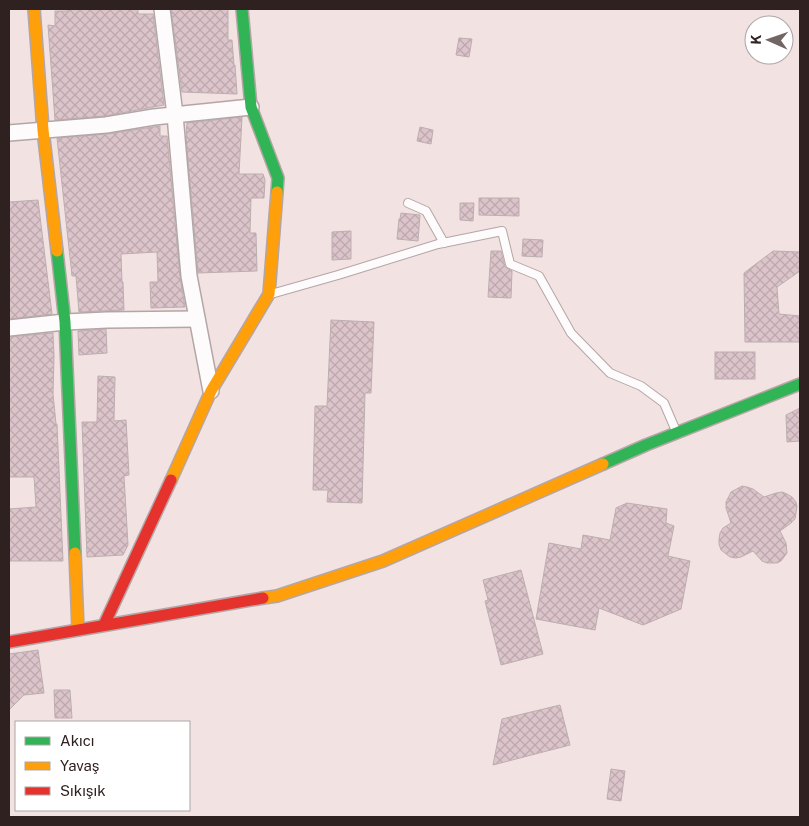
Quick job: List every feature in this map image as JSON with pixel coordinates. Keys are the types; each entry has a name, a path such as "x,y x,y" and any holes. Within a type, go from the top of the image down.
{"street":[{"path":"34,9 43,130 65,322 78,630"},
{"path":"162,9 175,115 189,276 211,391"},
{"path":"104,625 211,391 269,294 278,178 251,107 242,9"},
{"path":"9,133 106,125 251,107"},
{"path":"9,328 65,322 197,319"},
{"path":"9,642 277,596 383,561 646,445 800,384"}],"lane":[{"path":"408,203 426,211 444,243"},
{"path":"269,294 444,243 502,231 510,264 539,276 572,332 610,373 641,386 664,403 677,433"}],"building":[{"path":"68,9 138,9 138,14 153,14 164,105 105,116 55,120 48,25 55,26 55,11 68,11"},
{"path":"171,9 228,9 228,40 232,40 237,94 182,92"},
{"path":"459,38 472,39 469,57 456,55"},
{"path":"242,117 239,174 263,174 265,180 264,198 251,198 250,233 256,233 257,271 198,273 186,137 187,123"},
{"path":"160,126 160,136 167,136 180,277 185,307 151,308 150,282 158,282 157,252 121,254 124,310 79,312 76,276 72,276 57,138 107,134"},
{"path":"420,127 433,130 431,144 417,141"},
{"path":"479,198 519,198 519,216 479,215"},
{"path":"38,200 52,314 9,319 9,202"},
{"path":"460,203 474,203 473,221 460,220"},
{"path":"401,213 420,215 418,241 397,239"},
{"path":"351,231 351,259 332,260 332,232"},
{"path":"523,239 543,240 542,257 522,256"},
{"path":"491,251 501,251 505,267 512,271 511,298 488,297"},
{"path":"773,251 800,252 800,271 777,287 779,314 800,316 800,342 745,342 744,273"},
{"path":"331,320 374,322 371,393 365,393 362,503 327,502 328,490 313,490 315,406 327,406"},
{"path":"106,329 107,353 79,355 78,331"},
{"path":"53,333 53,394 57,424 63,561 9,561 9,509 36,507 34,477 9,477 9,337"},
{"path":"715,352 755,352 755,379 715,379"},
{"path":"98,376 115,377 114,421 126,420 129,475 124,476 128,545 123,555 87,557 82,422 97,422"},
{"path":"800,408 800,441 787,442 786,415"},
{"path":"742,486 753,489 764,497 782,492 792,497 796,502 795,519 780,531 786,543 787,553 777,563 762,561 753,551 736,558 730,557 721,550 719,544 720,533 723,528 731,523 726,502 731,492"},
{"path":"627,503 667,509 666,523 674,526 668,556 690,561 681,609 643,625 599,608 595,630 536,619 549,543 581,549 583,535 610,540 616,508"},
{"path":"521,570 543,654 501,665 485,601 488,600 483,580"},
{"path":"38,650 44,693 24,695 9,710 9,654"},
{"path":"54,690 70,690 72,718 55,718"},
{"path":"560,705 570,745 493,765 502,719"},
{"path":"611,769 625,771 621,801 607,799"}],"traffic: fast":[{"path":"242,9 251,107 278,178 277,192"},
{"path":"57,251 65,322 75,553"},
{"path":"603,464 800,384"}],"traffic: slow":[{"path":"34,9 43,130 57,251"},
{"path":"171,480 211,391 269,294 277,192"},
{"path":"263,598 277,596 383,561 603,464"},
{"path":"75,553 78,630"}],"traffic: jam":[{"path":"104,625 171,480"},
{"path":"9,642 263,598"}]}
